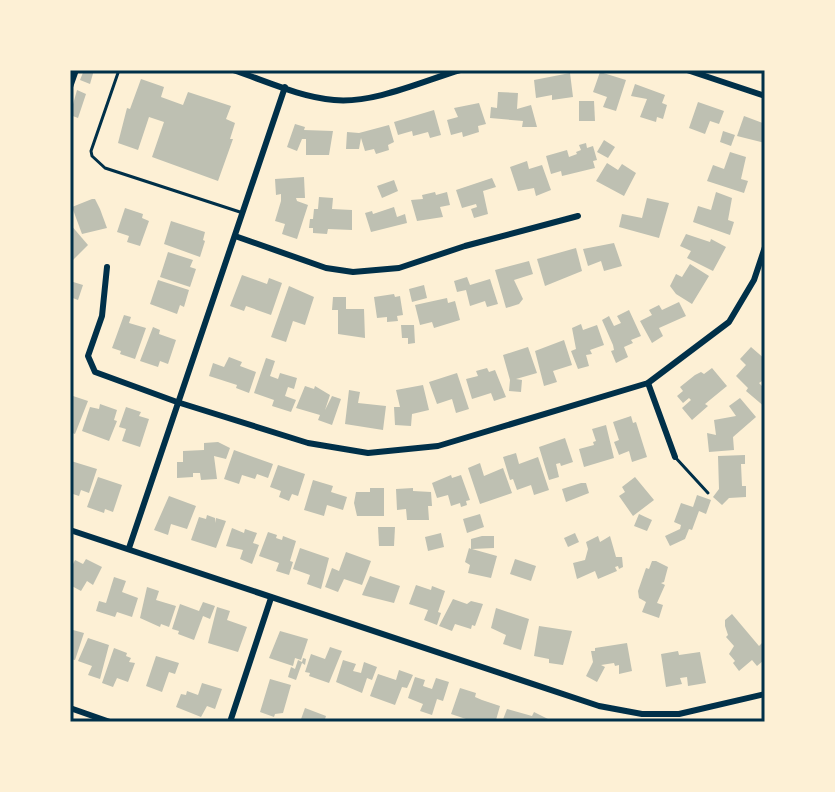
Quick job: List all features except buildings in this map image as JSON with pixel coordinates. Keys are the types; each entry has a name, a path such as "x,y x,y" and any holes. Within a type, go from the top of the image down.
{"street":[{"path":"70,87 76,70"},
{"path":"233,70 317,98 355,100 460,70"},
{"path":"687,70 765,96"},
{"path":"129,548 285,87"},
{"path":"235,236 326,268 353,272 399,268 465,246 578,216"},
{"path":"107,267 102,316 88,356 95,372 177,402 308,443 368,453 438,446 648,383 729,322 754,280 765,247"},
{"path":"648,383 675,457"},
{"path":"70,530 599,706 642,714 679,714 765,694"},
{"path":"230,722 271,598"},
{"path":"70,708 110,722"}],"lane":[{"path":"119,70 91,151 92,156 105,168 243,213"},
{"path":"675,457 708,493"}]}
